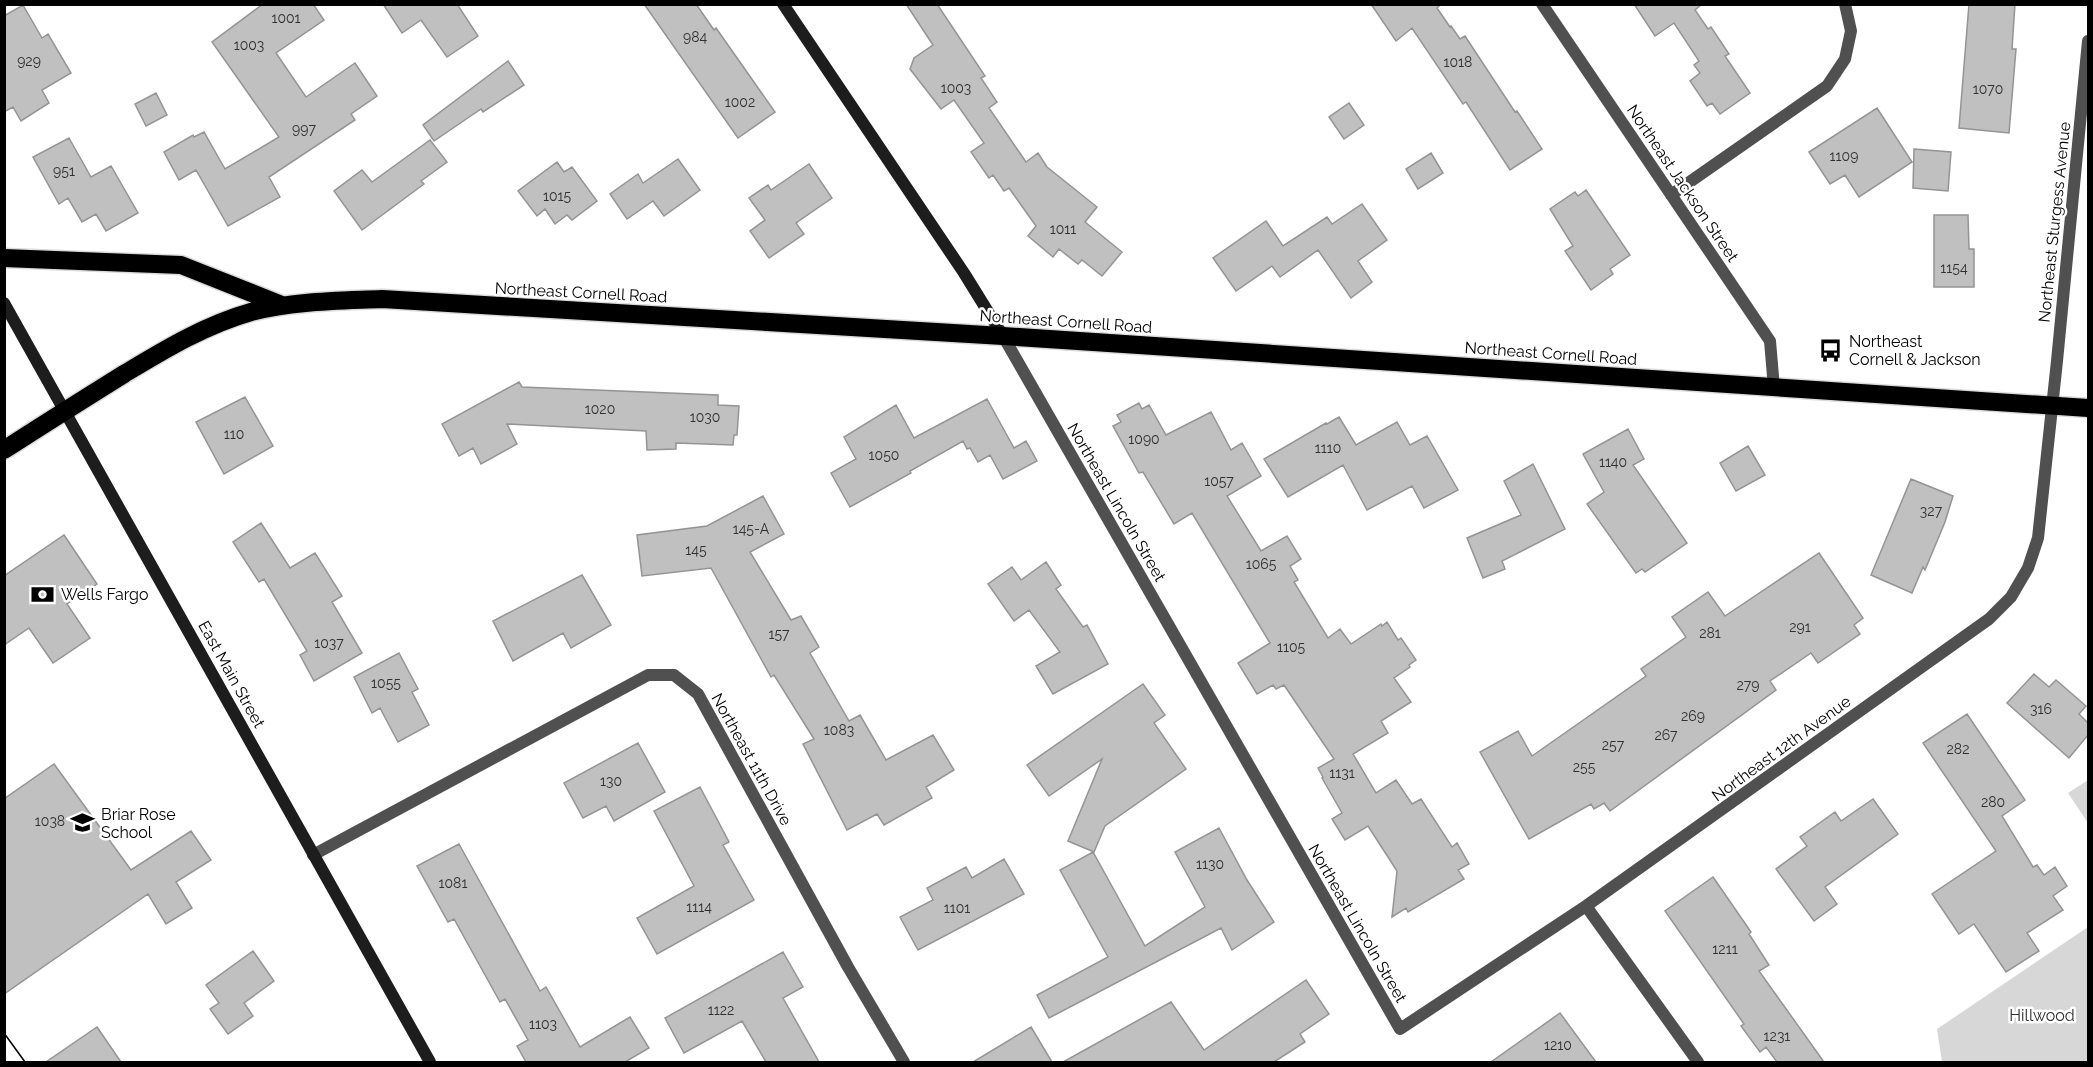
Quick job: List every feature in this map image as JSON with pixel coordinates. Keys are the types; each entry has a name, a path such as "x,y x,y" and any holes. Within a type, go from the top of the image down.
{"highway":[{"path":"4,258 182,265 282,305"},
{"name":"Northeast Cornell Road","path":"4,450 65,410 184,339 219,323 282,305 382,300 1003,336 2088,408"}],"main road":[{"name":"Northeast Lincoln Street","path":"783,4 964,273 1003,336"},
{"name":"East Main Street","path":"4,303 430,1062"}],"street":[{"name":"Northeast Jackson Street","path":"1542,4 1770,341 1774,388"},
{"path":"1671,195 1827,87 1845,59 1851,31 1845,4"},
{"name":"Northeast Sturgess Avenue","path":"2053,406 2088,41"},
{"name":"Northeast Lincoln Street","path":"1003,336 1400,1029"},
{"name":"Northeast 12th Avenue","path":"1400,1029 1586,906 1989,619 2011,597 2028,568 2038,538 2053,406"},
{"name":"Northeast 11th Drive","path":"313,855 648,675 674,675 698,694 848,967 904,1062"},
{"path":"1586,906 1698,1062"}],"green space":[{"path":"2088,780 2088,823 2068,793"},
{"name":"Hillwood","path":"2088,927 2088,1062 1942,1062 1937,1029"}],"building":[{"path":"263,4 313,4 324,20 276,53 306,97 355,63 377,96 351,114 355,120 269,177 280,197 228,226 196,170 179,180 164,152 193,135 194,137 204,132 225,169 279,137 212,42"},
{"path":"383,4 457,4 478,36 447,57 421,20 402,33"},
{"path":"644,4 696,4 714,30 716,28 775,112 738,138"},
{"path":"906,4 937,4 985,76 981,78 997,102 989,108 1026,162 1038,153 1047,167 1097,207 1085,222 1122,252 1102,276 1082,260 1078,264 1059,249 1053,257 1028,236 1036,226 1009,188 1004,191 993,175 989,178 971,152 984,143 954,100 941,109 910,69 914,58 933,45"},
{"path":"1371,4 1441,4 1437,8 1450,27 1460,39 1465,36 1542,149 1510,170 1466,102 1463,104 1412,28 1396,41"},
{"path":"1634,4 1702,4 1695,10 1708,29 1711,27 1729,54 1725,56 1750,93 1720,114 1712,103 1707,106 1690,81 1700,73 1694,65 1699,61 1674,23 1655,36"},
{"path":"1969,4 2015,4 2012,49 2016,49 2009,133 1959,128"},
{"path":"23,5 42,38 48,34 71,73 42,90 49,103 21,121 13,107 4,112 4,16"},
{"path":"508,61 524,85 483,112 481,109 434,141 423,125"},
{"path":"156,93 167,115 146,126 135,104"},
{"path":"1349,103 1364,125 1344,139 1329,117"},
{"path":"1877,108 1912,162 1859,197 1845,175 1830,184 1809,152"},
{"path":"69,138 91,177 111,166 138,213 106,231 96,214 82,222 68,198 59,204 33,157"},
{"path":"430,140 447,162 421,181 424,184 362,230 334,191 362,170 372,182"},
{"path":"1914,149 1951,152 1948,191 1913,188"},
{"path":"1431,153 1443,173 1418,189 1406,169"},
{"path":"678,159 700,190 664,216 653,201 627,219 610,194 638,174 643,183"},
{"path":"557,162 564,172 572,167 597,201 572,220 567,215 555,224 545,209 537,216 518,191"},
{"path":"809,164 832,198 796,223 804,234 769,258 750,231 765,220 749,198 768,185 771,190"},
{"path":"1586,190 1630,255 1610,269 1613,274 1591,290 1565,251 1573,246 1550,209 1575,192 1578,196"},
{"path":"1362,204 1387,240 1358,261 1372,282 1351,298 1318,250 1280,277 1272,266 1236,291 1213,258 1266,221 1283,246 1327,217 1332,224"},
{"path":"1934,215 1968,215 1969,249 1974,249 1974,287 1934,287"},
{"path":"519,382 522,387 718,395 718,405 739,406 737,435 734,435 733,445 676,443 676,449 647,450 646,431 507,424 517,444 481,464 473,448 459,456 442,424"},
{"path":"245,397 273,446 224,474 196,422"},
{"path":"987,399 1014,448 1026,441 1037,461 1003,479 990,455 978,462 963,441 850,507 831,473 856,459 844,437 896,405 914,438"},
{"path":"1139,403 1142,409 1149,405 1166,435 1211,412 1231,450 1242,443 1261,476 1227,496 1261,551 1287,536 1301,559 1290,566 1298,580 1294,582 1328,638 1340,629 1351,644 1387,622 1398,640 1401,638 1416,660 1394,678 1411,702 1381,721 1388,733 1353,754 1376,793 1396,780 1412,804 1421,799 1452,847 1457,843 1469,864 1458,870 1464,879 1408,912 1406,908 1392,917 1397,871 1368,826 1345,840 1332,819 1342,813 1318,768 1334,759 1284,685 1276,689 1273,685 1257,694 1238,663 1270,643 1192,513 1174,524 1143,472 1139,473 1113,426 1121,422 1117,415"},
{"path":"1339,417 1356,445 1397,422 1410,445 1427,436 1458,490 1424,508 1412,486 1367,510 1343,465 1288,497 1264,459"},
{"path":"1628,429 1644,459 1633,465 1687,543 1645,572 1642,569 1636,573 1587,504 1604,492 1583,454"},
{"path":"1748,446 1765,475 1736,491 1720,463"},
{"path":"1533,464 1565,529 1502,561 1505,569 1483,578 1467,538 1521,515 1504,481"},
{"path":"1911,479 1953,496 1925,570 1923,567 1912,593 1871,575"},
{"path":"763,496 784,534 750,552 791,620 801,616 819,647 810,653 849,721 860,715 886,760 933,735 954,770 926,787 932,798 884,825 877,814 847,830 803,744 814,739 774,675 771,677 711,568 642,576 637,535 707,526"},
{"path":"261,523 290,568 315,553 342,596 332,602 362,653 314,681 300,655 307,651 264,579 259,582 233,542"},
{"name":"Wells Fargo","path":"64,535 97,584 67,604 90,638 53,663 29,628 4,645 4,576"},
{"path":"1819,553 1863,618 1854,625 1860,634 1818,663 1811,653 1770,681 1776,690 1610,811 1604,803 1594,809 1591,804 1529,839 1480,752 1518,731 1532,756 1646,676 1641,669 1686,637 1672,617 1708,592 1725,616"},
{"path":"1046,562 1061,585 1056,589 1083,627 1087,625 1108,664 1053,694 1036,666 1060,652 1029,610 1014,621 988,584 1012,567 1021,580"},
{"path":"582,575 611,625 571,648 563,633 513,661 493,621"},
{"path":"399,653 418,689 412,692 429,725 398,742 380,708 372,713 354,677"},
{"path":"2034,674 2049,687 2056,680 2086,706 2079,714 2088,723 2088,735 2069,758 2007,703"},
{"path":"1143,684 1165,715 1154,723 1186,769 1105,826 1094,852 1068,841 1102,759 1049,796 1027,765"},
{"path":"1967,714 2025,800 2002,816 2033,867 2037,865 2044,875 2055,867 2067,886 2053,896 2063,910 2027,933 2039,951 2006,972 1974,924 1959,934 1932,894 1996,851 1923,743"},
{"path":"638,743 665,792 614,821 606,806 583,818 564,783"},
{"path":"54,764 131,870 191,831 211,860 176,882 192,908 166,924 148,894 4,994 4,799"},
{"path":"700,787 729,842 723,845 754,900 657,954 637,918 694,886 654,811"},
{"path":"1873,799 1898,834 1825,887 1837,904 1814,921 1776,869 1807,846 1800,837 1835,812 1841,821"},
{"path":"1219,828 1247,880 1274,922 1232,950 1221,928 1049,1018 1037,995 1108,957 1060,870 1093,852 1145,946 1205,907 1175,852"},
{"path":"459,844 540,991 546,987 580,1047 630,1017 649,1048 625,1062 526,1062 517,1046 528,1040 505,999 500,1002 454,919 448,922 417,866"},
{"path":"1004,859 1024,894 918,950 900,917 933,900 927,888 966,867 972,878"},
{"path":"1713,877 1751,932 1749,934 1769,965 1759,971 1824,1062 1777,1062 1766,1047 1760,1052 1741,1026 1744,1024 1665,911"},
{"path":"253,951 274,981 244,1003 253,1016 228,1034 210,1009 219,1003 206,985"},
{"path":"783,952 803,987 783,998 819,1062 766,1062 742,1021 684,1053 665,1018"},
{"path":"1306,980 1329,1014 1300,1034 1305,1042 1274,1062 1063,1062 1171,1002 1204,1050"},
{"path":"1560,1013 1596,1062 1491,1062"},
{"path":"97,1027 121,1062 46,1062"},
{"path":"1031,1027 1052,1062 973,1062"}],"tram line":[{"path":"4,1033 25,1062"}],"place":[{"name":"Northeast Cornell & Jackson","path":"1831,350"},
{"name":"Wells Fargo","path":"43,594"},
{"name":"Briar Rose School","path":"83,823"}]}
